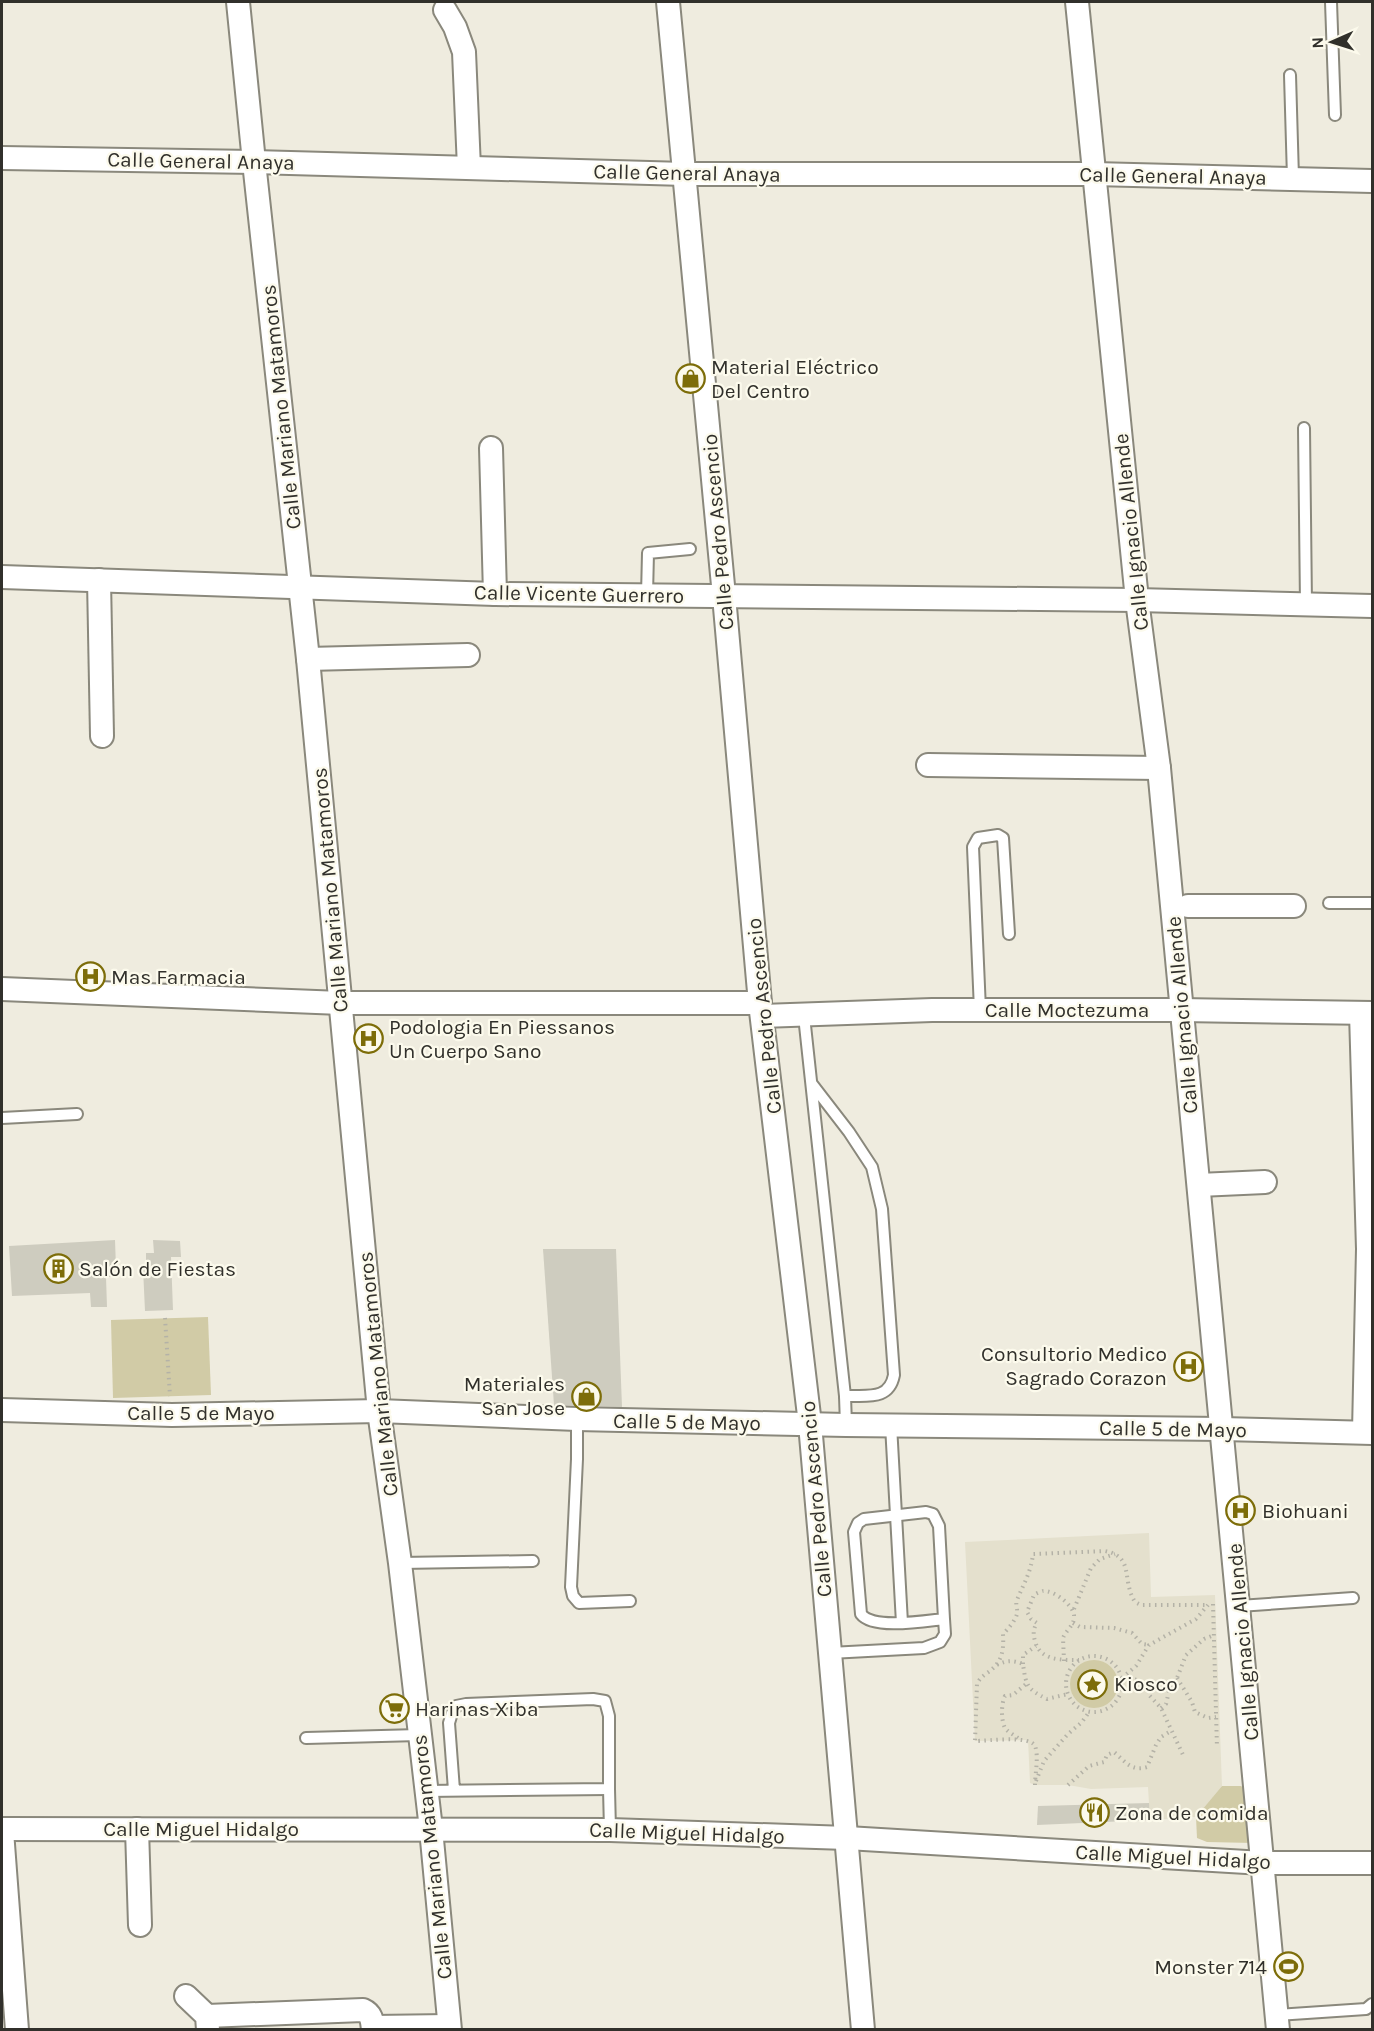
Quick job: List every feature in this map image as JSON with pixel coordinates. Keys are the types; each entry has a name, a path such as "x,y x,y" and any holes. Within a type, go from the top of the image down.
{"street":[{"name":"Calle Mariano Matamoros","path":"238,2 301,587 379,1411 400,1563 431,1829 450,2028"},
{"name":"Calle Pedro Ascencio","path":"668,2 761,1010 810,1424 863,2030"},
{"name":"Calle Ignacio Allende","path":"1077,2 1137,600 1180,906 1181,1010 1222,1429 1219,1605 1263,1863 1278,2022"},
{"path":"445,10 455,27 464,52 469,168"},
{"name":"Calle General Anaya","path":"2,158 254,162 685,174 1094,174 1372,181"},
{"path":"491,448 495,594"},
{"name":"Calle Vicente Guerrero","path":"2,577 495,594 1137,600 1372,606"},
{"path":"99,580 102,736"},
{"path":"308,659 468,655"},
{"path":"928,765 1159,768"},
{"path":"1180,906 1294,906"},
{"name":"Calle Moctezuma","path":"2,989 341,1003 761,1010 804,1016 932,1010 1367,1013"},
{"path":"1367,1013 1368,1432"},
{"path":"1199,1185 1265,1182"},
{"name":"Calle 5 de Mayo","path":"2,1410 172,1415 379,1411 576,1419 846,1425 1368,1432"},
{"path":"137,1829 140,1925"},
{"path":"2,1830 17,2030"},
{"name":"Calle Miguel Hidalgo","path":"2,1830 610,1830 847,1838 1263,1863 1372,1863"},
{"path":"186,1996 207,2023 363,2010 371,2023 450,2028"}],"lane":[{"path":"1331,2 1335,115"},
{"path":"1290,75 1293,178"},
{"path":"1304,428 1306,605"},
{"path":"647,596 648,553 690,549"},
{"path":"980,1010 973,847 978,838 998,835 1003,838 1009,934"},
{"path":"1329,903 1372,903"},
{"path":"804,1016 845,1396 846,1425"},
{"path":"812,1084 849,1132 872,1167 882,1209 894,1375 888,1391 878,1394 845,1396"},
{"path":"2,1118 77,1114"},
{"path":"576,1419 577,1459 571,1587 573,1596 579,1603 630,1601"},
{"path":"891,1425 902,1623"},
{"path":"830,1653 924,1648 940,1642 945,1634 939,1526 936,1518 933,1514 926,1512 864,1519 858,1523 854,1532 861,1614 865,1619 874,1623 902,1623 944,1619"},
{"path":"400,1563 533,1561"},
{"path":"1219,1605 1353,1598"},
{"path":"454,1790 449,1723 456,1706 593,1699 605,1701 608,1708 610,1830"},
{"path":"306,1738 419,1735"},
{"path":"426,1791 609,1790"},
{"path":"1278,2022 1366,2009 1372,2004"}],"path":[{"path":"165,1318 172,1415"},
{"path":"996,1666 1002,1657 1003,1634 1017,1614 1016,1601 1032,1567 1033,1554 1106,1551 1117,1554 1124,1560 1130,1593 1135,1602 1141,1605 1219,1605"},
{"path":"1064,1661 1063,1638 1073,1623 1074,1610 1091,1568 1100,1559 1117,1554"},
{"path":"1074,1610 1070,1604 1051,1592 1042,1591 1034,1595 1028,1612 1031,1619 1037,1623 1034,1627 1036,1646 1048,1658 1064,1661 1087,1657 1105,1658 1119,1670 1122,1678 1122,1687 1115,1703 1098,1712 1089,1712 1072,1702 1068,1694 1068,1675 1079,1660"},
{"path":"1217,1748 1214,1635 1219,1605"},
{"path":"1122,1678 1136,1666 1149,1645 1219,1605"},
{"path":"1073,1623 1080,1627 1114,1628 1132,1633 1142,1644 1149,1645"},
{"path":"1161,1708 1166,1704 1170,1688 1177,1678 1186,1655 1204,1639 1214,1635"},
{"path":"1036,1646 1023,1655 1026,1684 1031,1690 1047,1699 1068,1694"},
{"path":"1023,1664 1006,1661 979,1679 975,1741 1019,1739 1032,1742 1036,1748 1035,1785 1044,1761 1089,1712"},
{"path":"1122,1678 1138,1680 1147,1687 1149,1695 1161,1708 1184,1757"},
{"path":"1177,1678 1192,1702 1195,1712 1208,1718 1216,1717"},
{"path":"1019,1739 1005,1728 1002,1701 1005,1696 1013,1695 1026,1684"},
{"path":"1068,1785 1089,1766 1104,1762 1107,1755 1114,1752 1124,1764 1139,1770 1147,1767 1161,1737 1172,1731"}],"shaded area":[{"path":"208,1317 211,1395 113,1398 111,1320"},
{"path":"1149,1533 1151,1597 1215,1595 1222,1786 1196,1817 1150,1820 1148,1787 1091,1789 1068,1785 1035,1785 1030,1783 1028,1740 975,1741 965,1542"},
{"path":"1089,1660 1099,1660 1111,1667 1118,1679 1118,1689 1111,1701 1099,1708 1089,1708 1074,1697 1070,1689 1070,1679 1081,1664"},
{"path":"1222,1786 1241,1786 1251,1794 1253,1843 1207,1842 1197,1838 1196,1817"}],"building":[{"name":"Salón de Fiestas","path":"115,1240 116,1268 111,1268 111,1277 106,1277 107,1307 91,1307 90,1293 12,1296 9,1246"},
{"path":"153,1240 180,1241 181,1257 171,1257 173,1310 145,1311 143,1268 146,1268 146,1253 154,1253"},
{"path":"543,1249 616,1249 622,1407 554,1405"},
{"path":"1089,1673 1097,1673 1104,1680 1104,1688 1097,1695 1089,1695 1082,1688 1082,1680"},
{"name":"Zona de comida","path":"1149,1803 1150,1820 1037,1825 1038,1806"}],"place":[{"name":"Material Eléctrico Del Centro","path":"690,379"},
{"name":"Mas Farmacia","path":"90,977"},
{"name":"Podologia En Piessanos Un Cuerpo Sano","path":"368,1039"},
{"name":"Salón de Fiestas","path":"58,1269"},
{"name":"Consultorio Medico Sagrado Corazon","path":"1188,1366"},
{"name":"Materiales San Jose","path":"586,1396"},
{"name":"Biohuani","path":"1241,1511"},
{"name":"Kiosco","path":"1093,1684"},
{"name":"Harinas Xiba","path":"394,1709"},
{"name":"Zona de comida","path":"1094,1813"},
{"name":"Monster 714","path":"1288,1967"}]}
